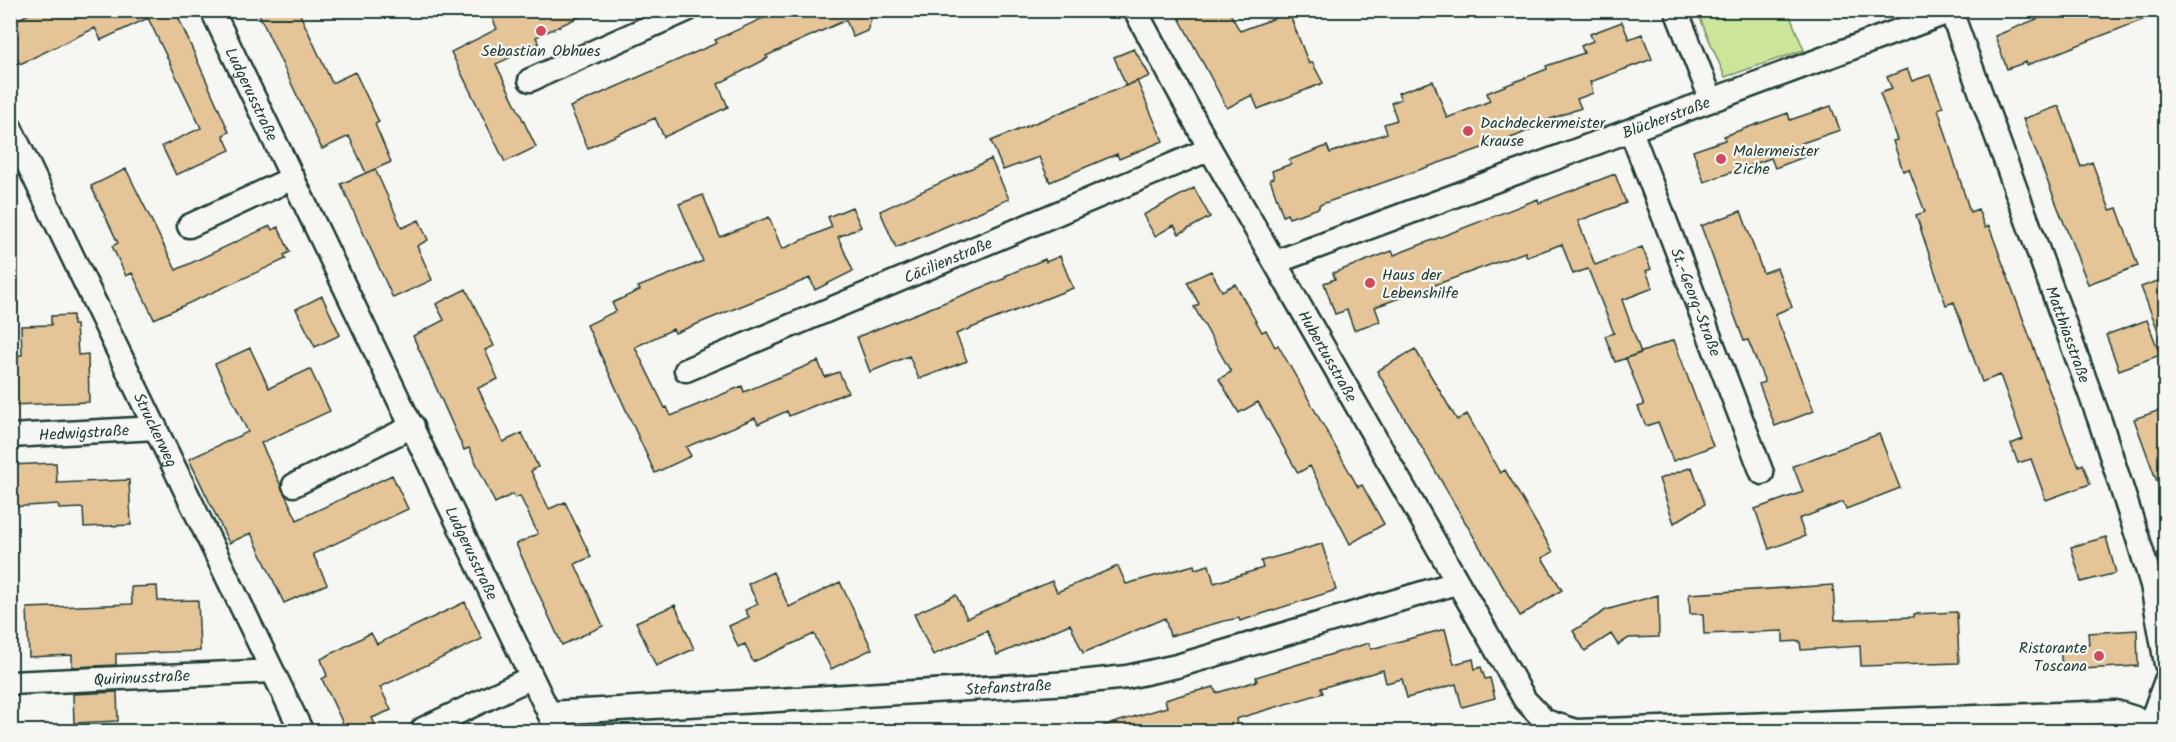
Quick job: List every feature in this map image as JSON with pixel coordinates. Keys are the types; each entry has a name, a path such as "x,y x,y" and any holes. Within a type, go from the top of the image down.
{"street":[{"name":"Ludgerusstraße","path":"212,10 413,426 530,678 554,722"},
{"path":"530,80 687,10"},
{"name":"Hubertusstraße","path":"1135,10 1210,149 1456,583 1525,700 1545,721 1576,731 2061,723 2116,712 2135,718 2148,731"},
{"path":"1676,10 1711,99"},
{"name":"Blücherstraße","path":"1276,262 1953,11"},
{"name":"Matthiasstraße","path":"1953,11 2100,422 2152,585 2166,664"},
{"name":"Struckerweg","path":"10,127 19,165 156,428 302,732"},
{"name":"St.-Georg-Straße","path":"1631,131 1762,474"},
{"name":"Cäcilienstraße","path":"686,370 1210,149"},
{"path":"189,226 293,178"},
{"path":"294,485 413,426"},
{"name":"Hedwigstraße","path":"10,436 156,428"},
{"name":"Stefanstraße","path":"554,722 1127,677 1177,666 1456,583"},
{"name":"Quirinusstraße","path":"10,683 272,671"},
{"path":"423,729 530,678"},
{"path":"2148,731 2166,680"}],"green space":[{"path":"1697,11 1788,11 1804,50 1725,77"}],"building":[{"path":"37,10 175,10 229,132 223,135 230,150 176,175 162,146 201,128 148,18 101,40 95,28 20,64 10,44 10,23"},
{"path":"257,10 298,10 332,83 355,72 379,122 375,124 391,162 366,173 349,136 322,149"},
{"path":"489,10 594,10 536,37 539,44 496,64 536,147 505,162 451,52 497,29"},
{"path":"781,10 874,10 867,31 853,37 846,20 766,56 768,58 718,84 728,107 664,137 655,118 588,148 570,107 717,43 715,40"},
{"path":"1175,10 1228,10 1240,31 1289,13 1309,64 1312,62 1323,83 1258,109 1252,95 1227,108"},
{"path":"2059,10 2160,10 2160,13 2027,65 2026,62 2007,69 1995,36"},
{"path":"1622,22 1629,39 1642,34 1652,59 1590,82 1593,93 1577,99 1581,108 1545,121 1546,123 1516,136 1319,205 1319,208 1289,218 1287,214 1283,216 1270,179 1274,178 1272,171 1291,164 1289,160 1327,146 1330,153 1387,133 1384,124 1397,120 1391,103 1401,99 1398,93 1433,81 1447,118 1490,101 1487,93 1547,69 1546,66 1584,53 1581,46 1593,41 1590,34"},
{"path":"1134,49 1150,76 1126,86 1114,57"},
{"path":"1907,69 1912,81 1930,75 1943,107 1938,109 1970,212 1978,209 1985,228 1989,226 2069,444 2079,466 2083,464 2090,484 2046,500 2031,459 2018,463 2011,444 2023,439 2000,375 1982,382 1954,302 1946,305 1916,215 1925,212 1909,169 1903,171 1893,141 1897,140 1880,93 1892,89 1887,77"},
{"path":"1137,81 1163,141 1119,159 1117,154 1050,182 1039,157 1003,170 991,141"},
{"path":"1831,106 1840,130 1799,144 1804,157 1775,168 1771,158 1704,182 1693,151 1725,140 1724,136 1788,113 1790,120"},
{"path":"2059,106 2081,167 2092,162 2110,210 2117,208 2138,266 2088,284 2023,119"},
{"path":"991,159 1009,199 896,248 880,211"},
{"path":"126,169 176,270 270,226 272,230 278,227 290,252 284,255 286,259 154,319 132,273 126,276 112,246 118,243 91,186"},
{"path":"375,169 402,228 419,220 428,240 417,246 432,280 393,298 341,184"},
{"path":"1615,174 1626,203 1578,221 1595,265 1642,247 1651,269 1646,271 1653,288 1622,300 1641,353 1615,362 1605,336 1614,333 1588,269 1573,274 1562,244 1527,257 1525,252 1375,307 1380,321 1354,330 1347,310 1335,314 1324,283 1335,279 1333,273 1392,251 1394,255 1538,199 1539,203"},
{"path":"1194,188 1210,217 1179,234 1174,225 1155,236 1143,215"},
{"path":"703,195 720,237 769,217 782,249 832,227 828,217 852,207 861,227 838,237 853,271 815,290 810,278 675,333 673,329 635,347 665,408 667,407 671,416 742,386 744,392 818,361 825,377 839,372 848,392 789,416 787,411 758,424 755,418 686,447 691,456 655,473 587,325 616,311 612,303 640,290 638,287 703,261 679,204"},
{"path":"1741,211 1763,273 1777,268 1792,307 1775,314 1814,411 1775,426 1759,384 1765,382 1748,340 1744,341 1701,226"},
{"path":"1060,256 1073,288 956,334 967,361 919,379 909,356 870,372 857,337 1006,278 1005,276 1045,259 1046,262"},
{"path":"1211,271 1222,291 1235,284 1262,332 1266,330 1275,347 1278,345 1358,487 1362,485 1384,524 1350,544 1310,466 1298,473 1258,402 1239,413 1219,379 1231,372 1194,307 1199,304 1187,282"},
{"path":"2166,278 2166,346 2164,346 2141,287"},
{"path":"466,289 494,346 485,350 498,379 478,388 503,442 522,433 538,467 531,471 549,509 565,502 591,557 575,564 603,626 562,645 516,544 538,534 520,496 515,498 513,494 495,503 469,448 464,450 413,336 444,320 436,304"},
{"path":"322,296 340,335 315,347 296,309"},
{"path":"73,315 78,355 88,354 89,402 10,405 10,356 22,355 21,326 51,325 51,316"},
{"path":"2147,320 2160,355 2119,370 2106,335"},
{"path":"1674,340 1713,446 1673,461 1658,422 1646,426 1638,407 1644,405 1626,358"},
{"path":"250,348 269,388 310,369 330,411 261,443 297,520 392,475 408,509 313,554 327,584 284,603 251,533 229,543 189,459 248,432 215,364"},
{"path":"1415,349 1457,420 1467,414 1500,473 1505,470 1553,552 1542,558 1562,590 1520,616 1377,371"},
{"path":"2166,408 2166,498 2163,498 2134,419"},
{"path":"1879,434 1900,488 1846,509 1843,502 1799,519 1805,536 1769,549 1755,509 1803,492 1793,466"},
{"path":"56,463 57,483 129,480 131,525 84,527 83,508 59,509 58,504 10,507 10,465"},
{"path":"1692,467 1705,504 1674,523 1659,479"},
{"path":"2106,537 2116,573 2081,582 2071,547"},
{"path":"1322,544 1336,590 1240,621 1239,618 1224,621 1170,636 1165,618 1083,653 1070,624 997,655 987,631 933,655 914,614 956,595 967,618 1052,581 1057,592 1118,566 1126,584 1194,565 1195,569 1209,565 1214,583 1263,568 1261,561"},
{"path":"773,572 789,607 840,582 872,649 831,669 814,634 753,662 745,644 738,647 729,626 749,617 745,610 758,604 748,584"},
{"path":"1833,585 1835,620 1914,617 1914,614 1957,612 1959,663 1861,666 1860,646 1801,650 1800,641 1783,642 1783,631 1704,634 1703,614 1690,614 1689,594"},
{"path":"157,586 158,601 198,600 200,651 116,654 116,665 72,667 72,655 29,657 27,608 132,604 131,587"},
{"path":"1658,595 1659,637 1629,638 1618,645 1611,634 1585,651 1573,631 1606,610"},
{"path":"465,602 482,639 380,687 391,710 372,718 379,732 347,732 322,679 327,676 321,659 371,633 377,644"},
{"path":"675,605 694,649 656,666 636,622"},
{"path":"1445,629 1454,664 1473,659 1475,669 1481,667 1485,679 1490,678 1495,698 1462,707 1456,684 1407,698 1402,679 1386,683 1383,670 1321,688 1323,693 1236,719 1239,732 1104,732 1103,726 1167,707 1165,700 1214,687 1216,693 1257,681 1256,677 1369,643 1371,649"},
{"name":"Ristorante Toscana","path":"2137,630 2138,666 2062,670 2060,645 2089,644 2088,633"},
{"path":"117,692 118,721 74,723 73,694"}],"place":[{"name":"Sebastian Obhues","path":"541,31"},
{"name":"Dachdeckermeister Krause","path":"1468,131"},
{"name":"Malermeister Ziche","path":"1721,159"},
{"name":"Haus der Lebenshilfe","path":"1370,283"},
{"name":"Ristorante Toscana","path":"2099,656"}]}
